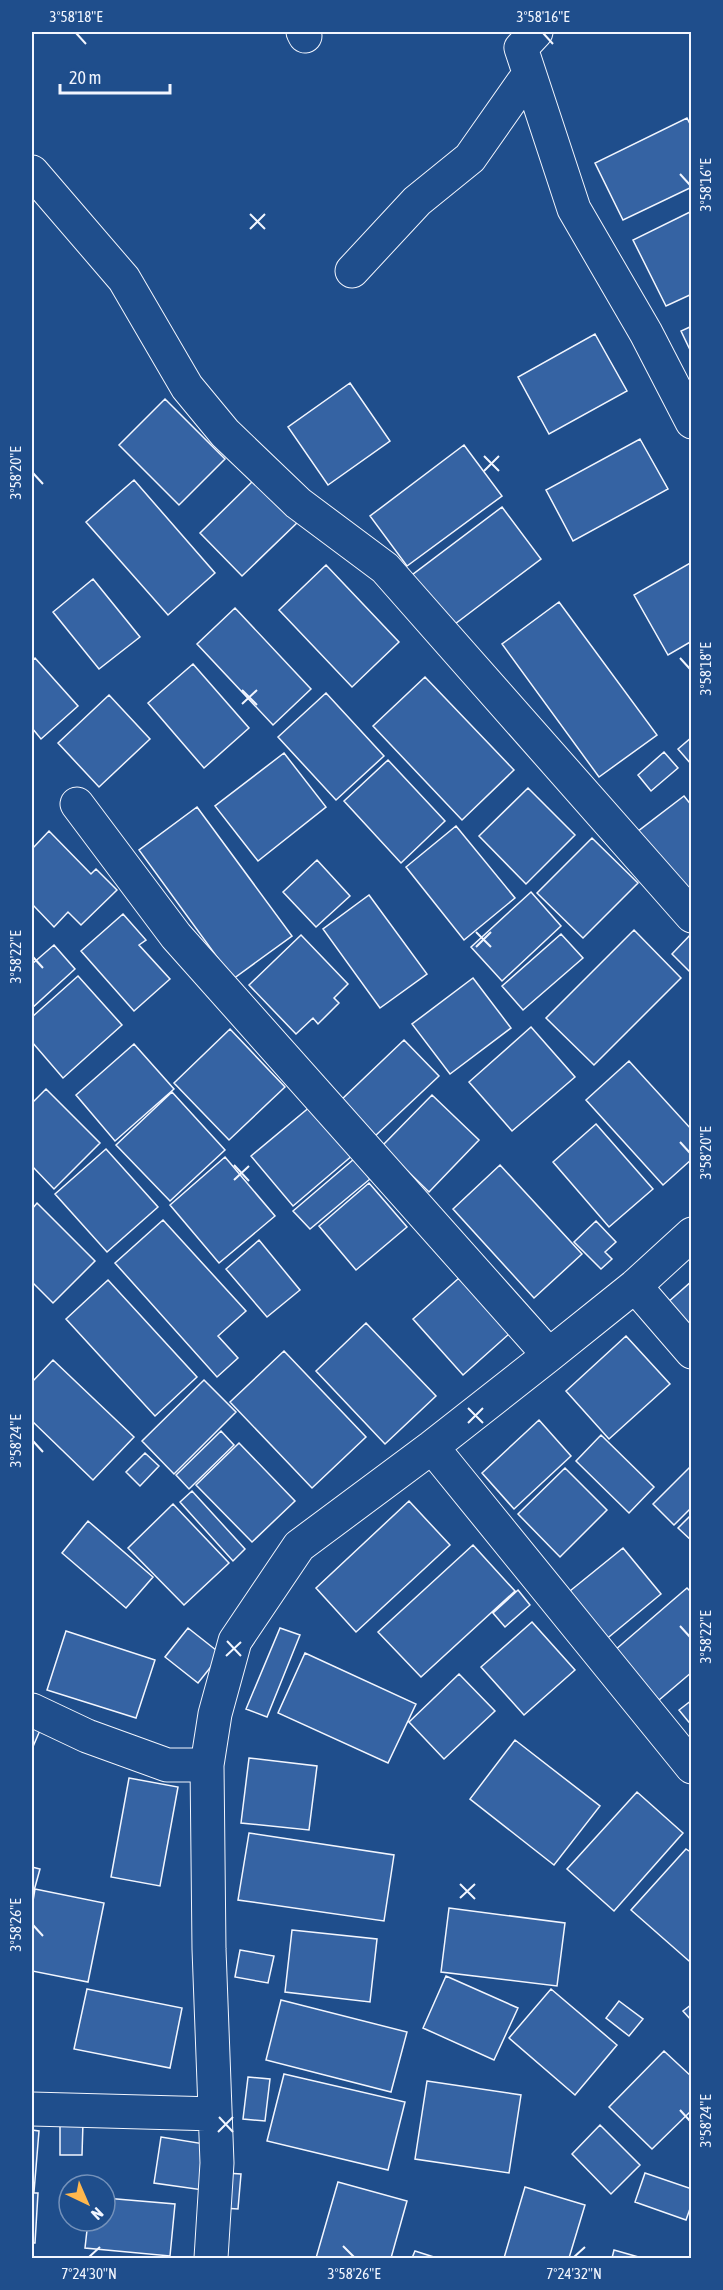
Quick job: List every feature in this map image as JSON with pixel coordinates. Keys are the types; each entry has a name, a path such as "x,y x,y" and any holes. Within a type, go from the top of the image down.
{"street":[{"path":"536,32 521,48 574,209 646,333 692,422"},
{"path":"352,271 417,201 470,158 529,74"},
{"path":"32,172 124,279 187,387 225,433 298,503 385,568 692,916"},
{"path":"77,804 176,936 549,1355"},
{"path":"211,2259 217,2163 209,1949 207,1765 215,1714 235,1641 299,1546 432,1447 549,1355 635,1286 692,1234"},
{"path":"635,1286 692,1352"},
{"path":"432,1447 692,1767"},
{"path":"32,1710 87,1736 167,1765 207,1765"},
{"path":"32,2109 215,2114"}],"building":[{"path":"687,118 692,128 692,187 623,220 595,163"},
{"path":"692,211 692,294 666,306 633,240"},
{"path":"692,326 692,354 681,331"},
{"path":"595,334 627,391 549,434 518,377"},
{"path":"350,383 390,441 328,485 288,427"},
{"path":"165,399 225,459 179,505 119,445"},
{"path":"640,439 668,489 573,541 546,490"},
{"path":"464,445 502,496 407,566 370,516"},
{"path":"258,476 300,520 242,576 200,533"},
{"path":"134,480 215,573 168,615 86,522"},
{"path":"502,507 541,559 447,630 408,578"},
{"path":"692,562 692,641 668,655 634,595"},
{"path":"326,565 399,642 352,687 279,610"},
{"path":"93,579 140,637 99,669 53,612"},
{"path":"559,602 657,735 599,777 502,644"},
{"path":"235,608 311,689 273,725 197,644"},
{"path":"35,658 78,706 41,739 32,728 32,661"},
{"path":"193,664 249,728 204,768 148,703"},
{"path":"425,677 514,770 462,820 373,726"},
{"path":"326,693 384,756 336,800 278,737"},
{"path":"109,695 150,739 99,787 58,743"},
{"path":"692,737 692,764 691,764 678,749"},
{"path":"664,752 678,768 651,791 638,775"},
{"path":"284,753 326,807 258,861 215,806"},
{"path":"388,760 445,821 401,863 344,801"},
{"path":"528,788 575,835 526,884 479,836"},
{"path":"684,796 692,806 692,886 683,892 637,832"},
{"path":"197,807 292,936 233,979 139,850"},
{"path":"456,826 515,898 464,940 406,867"},
{"path":"49,831 91,874 96,869 117,890 81,925 68,912 54,927 32,904 32,849"},
{"path":"592,838 638,883 583,938 537,893"},
{"path":"317,860 350,896 316,927 283,892"},
{"path":"531,892 561,926 502,981 471,947"},
{"path":"369,895 427,974 380,1008 323,929"},
{"path":"123,914 146,940 139,945 170,979 134,1011 81,951"},
{"path":"634,930 681,978 594,1065 546,1018"},
{"path":"561,934 583,958 523,1010 502,986"},
{"path":"691,934 692,972 691,973 672,954"},
{"path":"301,935 348,984 334,998 339,1003 318,1024 313,1018 296,1034 249,985"},
{"path":"54,945 75,969 32,1008 32,964"},
{"path":"78,976 122,1025 63,1078 32,1042 32,1017"},
{"path":"473,978 511,1028 450,1074 412,1024"},
{"path":"531,1027 575,1077 512,1131 469,1082"},
{"path":"230,1029 285,1087 229,1140 174,1083"},
{"path":"404,1040 439,1076 374,1137 340,1101"},
{"path":"134,1044 174,1089 115,1141 76,1095"},
{"path":"629,1061 692,1130 692,1159 663,1185 586,1100"},
{"path":"46,1089 100,1143 54,1189 32,1166 32,1103"},
{"path":"172,1092 225,1150 170,1201 116,1145"},
{"path":"432,1095 479,1140 429,1192 382,1146"},
{"path":"311,1106 353,1155 293,1206 251,1156"},
{"path":"596,1124 653,1189 609,1227 553,1162"},
{"path":"106,1149 158,1207 107,1252 55,1194"},
{"path":"225,1157 275,1216 219,1263 170,1205"},
{"path":"354,1159 370,1179 310,1229 293,1211"},
{"path":"500,1165 582,1254 534,1298 453,1209"},
{"path":"369,1183 407,1227 356,1270 319,1226"},
{"path":"37,1203 95,1261 53,1303 32,1282 32,1209"},
{"path":"163,1220 246,1311 218,1336 238,1358 217,1377 115,1263"},
{"path":"596,1221 616,1242 605,1252 612,1259 601,1269 574,1242"},
{"path":"259,1240 300,1290 267,1317 226,1269"},
{"path":"459,1278 509,1334 463,1375 413,1319"},
{"path":"108,1280 197,1377 155,1416 66,1319"},
{"path":"692,1281 692,1331 667,1303"},
{"path":"366,1323 436,1396 385,1444 316,1371"},
{"path":"626,1336 670,1384 609,1439 566,1391"},
{"path":"284,1351 366,1437 312,1488 230,1402"},
{"path":"53,1360 134,1437 93,1480 32,1421 32,1382"},
{"path":"204,1380 236,1412 174,1474 142,1441"},
{"path":"539,1420 571,1456 514,1509 482,1473"},
{"path":"221,1431 234,1445 189,1489 176,1475"},
{"path":"601,1435 654,1487 629,1513 576,1461"},
{"path":"239,1443 295,1501 252,1542 196,1485"},
{"path":"145,1453 159,1466 140,1486 126,1472"},
{"path":"692,1465 692,1507 674,1525 653,1504"},
{"path":"565,1468 607,1510 560,1557 518,1514"},
{"path":"192,1491 245,1549 233,1561 180,1502"},
{"path":"409,1501 450,1545 356,1632 316,1588"},
{"path":"173,1504 229,1563 184,1605 128,1548"},
{"path":"692,1514 692,1541 678,1528"},
{"path":"88,1521 153,1577 126,1608 62,1553"},
{"path":"473,1545 515,1591 421,1677 378,1632"},
{"path":"623,1548 661,1594 604,1641 565,1595"},
{"path":"687,1588 692,1593 692,1672 659,1700 615,1650"},
{"path":"518,1590 530,1605 505,1627 493,1613"},
{"path":"532,1622 575,1670 524,1715 481,1667"},
{"path":"188,1628 221,1654 198,1683 165,1657"},
{"path":"280,1628 300,1635 267,1717 246,1709"},
{"path":"66,1631 155,1660 136,1718 47,1690"},
{"path":"305,1653 416,1704 388,1763 278,1713"},
{"path":"459,1674 495,1711 444,1759 409,1722"},
{"path":"692,1700 692,1726 679,1710"},
{"path":"32,1725 41,1728 32,1749"},
{"path":"515,1740 600,1806 554,1865 470,1799"},
{"path":"249,1758 317,1766 309,1830 241,1823"},
{"path":"129,1778 178,1787 160,1886 111,1877"},
{"path":"637,1792 683,1833 614,1911 567,1869"},
{"path":"249,1833 394,1855 384,1921 238,1900"},
{"path":"686,1849 692,1853 692,1957 689,1961 631,1910"},
{"path":"32,1867 40,1869 32,1898"},
{"path":"35,1889 104,1903 88,1982 32,1971 32,1907"},
{"path":"449,1908 565,1923 557,1986 441,1972"},
{"path":"292,1930 377,1939 370,2002 285,1992"},
{"path":"240,1950 274,1956 268,1983 235,1977"},
{"path":"446,1976 518,2008 494,2060 423,2028"},
{"path":"87,1989 182,2008 170,2068 74,2049"},
{"path":"551,1989 617,2045 575,2095 509,2038"},
{"path":"281,2000 407,2032 391,2092 266,2060"},
{"path":"619,2001 643,2019 629,2036 606,2018"},
{"path":"692,2004 692,2021 683,2011"},
{"path":"664,2051 692,2077 692,2110 652,2149 609,2107"},
{"path":"284,2074 405,2102 388,2170 267,2141"},
{"path":"248,2077 270,2079 265,2121 243,2119"},
{"path":"427,2081 521,2095 509,2173 415,2159"},
{"path":"60,2122 83,2122 82,2155 60,2155"},
{"path":"600,2125 640,2165 611,2194 572,2154"},
{"path":"32,2130 39,2131 34,2192 32,2192"},
{"path":"161,2137 211,2145 203,2190 154,2183"},
{"path":"226,2173 241,2174 238,2209 223,2208"},
{"path":"645,2173 692,2189 692,2203 686,2220 635,2202"},
{"path":"338,2182 407,2201 391,2258 316,2258"},
{"path":"525,2187 585,2205 569,2258 504,2258"},
{"path":"32,2193 38,2193 35,2243 32,2243"},
{"path":"117,2199 175,2204 170,2256 85,2248 87,2233 117,2233"},
{"path":"614,2250 642,2258 612,2258"},
{"path":"415,2251 437,2258 412,2258"}]}
